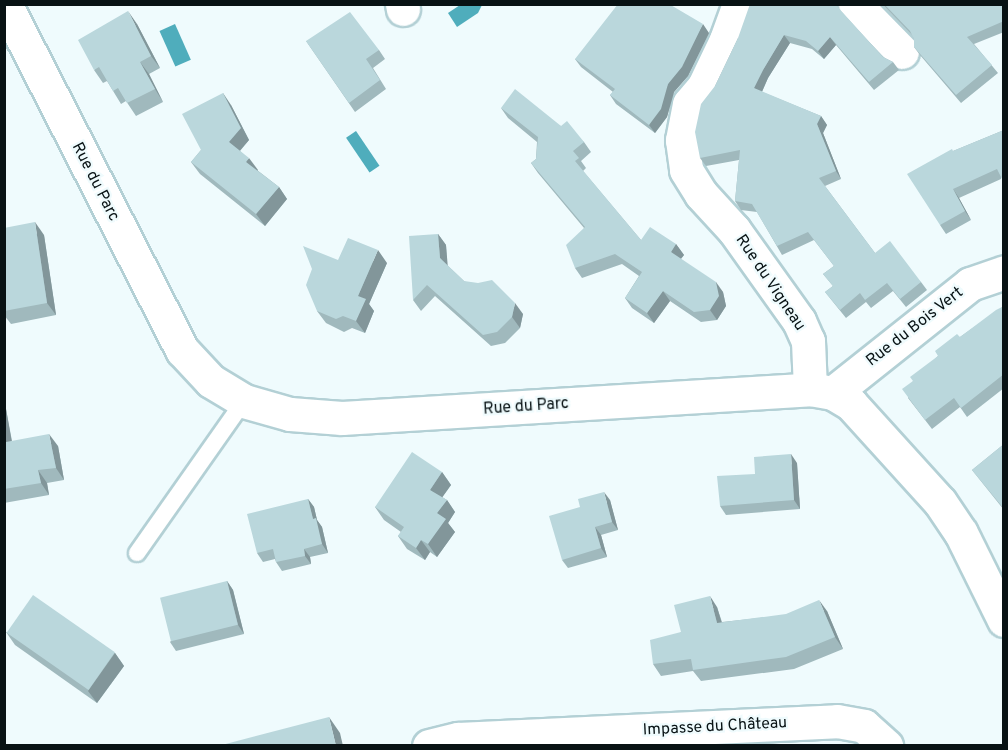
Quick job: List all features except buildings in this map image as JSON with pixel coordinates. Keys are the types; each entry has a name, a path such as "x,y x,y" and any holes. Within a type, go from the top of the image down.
{"street":[{"name":"Rue du Parc","path":"5,4 182,350 211,381 244,401 290,414 342,418 821,391"},
{"name":"Rue du Vigneau","path":"739,4 726,40 704,86 689,104 682,140 686,170 700,194 734,230 799,321 808,341 821,391"},
{"path":"855,4 902,52"},
{"name":"Rue du Bois Vert","path":"821,391 970,284 1004,272"},
{"path":"821,391 851,404 871,423 940,502 961,534 1004,620"},
{"name":"Impasse du Château","path":"429,746 458,739 837,721 864,726 886,746"}],"lane":[{"path":"137,553 244,401"}],"water":[{"path":"460,5 482,5 478,13 457,27 448,13"},
{"path":"175,24 191,60 175,67 159,31"},
{"path":"356,131 379,166 370,173 346,138"}]}
